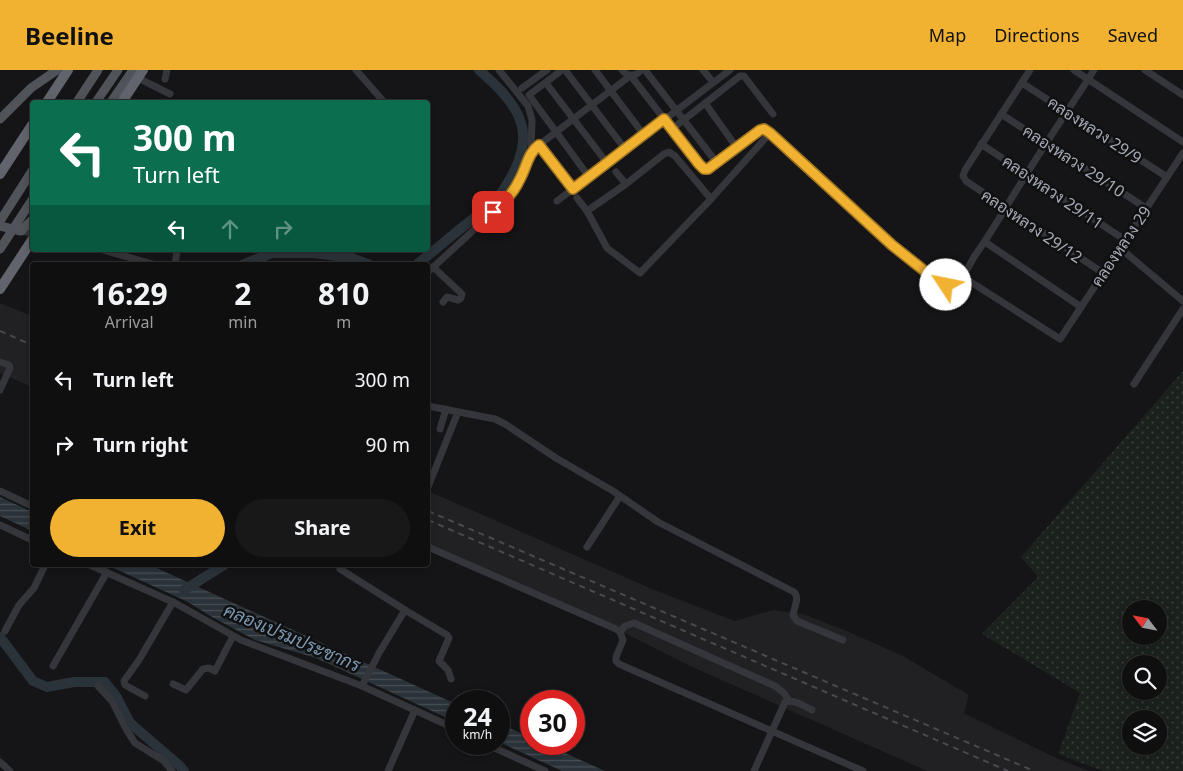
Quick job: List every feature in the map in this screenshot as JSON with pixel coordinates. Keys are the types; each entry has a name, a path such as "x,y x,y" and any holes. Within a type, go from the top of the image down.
{"highway":[{"path":"48,100 68,70"},
{"path":"123,100 136,76"},
{"path":"0,174 30,128"},
{"path":"0,289 30,243"}],"main road":[{"path":"0,119 47,72 57,70"},
{"path":"78,100 98,70"},
{"path":"97,100 118,70"},
{"path":"113,100 136,76"},
{"path":"0,221 30,174"},
{"path":"0,249 30,203"},
{"path":"0,226 21,231 30,222"}],"street":[{"path":"165,79 168,70"},
{"path":"356,70 382,100"},
{"path":"443,302 447,297 458,300 462,294 430,269 502,204 519,181 531,151 532,120 528,106 499,70"},
{"path":"522,88 546,70"},
{"path":"589,177 529,95 563,70 625,149"},
{"path":"595,70 644,135"},
{"path":"622,70 631,76 704,169 708,169 760,130 764,129 870,226 936,280 952,286 963,277 1094,70"},
{"path":"531,151 641,70"},
{"path":"645,70 716,163"},
{"path":"703,70 713,82"},
{"path":"557,201 730,70"},
{"path":"980,144 1030,70"},
{"path":"1074,70 1183,142"},
{"path":"1145,70 1183,95"},
{"path":"136,76 170,94"},
{"path":"672,129 740,76 744,76 750,81 773,114"},
{"path":"546,83 607,162"},
{"name":"คลองหลวง 29/9","path":"1022,83 1167,177"},
{"path":"705,103 737,148"},
{"name":"คลองหลวง 29/10","path":"1001,114 1146,208"},
{"path":"577,198 587,211 607,248 640,273 770,133"},
{"name":"คลองหลวง 29/11","path":"980,144 1125,240"},
{"name":"คลองหลวง 29/12","path":"980,144 965,170 963,176 966,182 1103,273"},
{"path":"539,145 573,189"},
{"path":"587,211 669,152 675,156 710,199"},
{"name":"คลองหลวง 29","path":"963,277 1060,339 1183,153"},
{"path":"616,172 626,184"},
{"path":"21,231 30,233"},
{"path":"985,242 1080,307"},
{"path":"1120,248 1183,301"},
{"path":"110,252 145,262"},
{"path":"1134,384 1183,309"},
{"path":"0,362 9,365 10,368 0,390"},
{"path":"430,406 495,419 505,424 658,522 794,592 797,598 794,615 797,620 843,640"},
{"path":"440,430 446,410"},
{"path":"430,482 458,412"},
{"path":"0,491 30,505"},
{"path":"587,547 620,496"},
{"path":"0,525 30,539"},
{"path":"430,548 620,632 624,640 616,657 616,661 619,664 863,771"},
{"path":"5,631 19,605 34,588 44,567"},
{"path":"95,567 173,602 233,636 363,683 445,725"},
{"path":"342,567 340,569 447,635 449,638 439,661 448,670 452,679"},
{"path":"53,666 107,572"},
{"path":"145,696 125,685 124,681 139,660 173,602"},
{"path":"363,683 405,610"},
{"path":"620,632 625,626 634,623 774,686 784,693 789,701"},
{"path":"173,684 186,690 203,669 208,668 215,671 233,636"},
{"path":"98,686 112,701 135,742 164,761 172,771"},
{"path":"754,771 785,702 795,702 812,710"},
{"path":"388,771 415,710"},
{"path":"510,755 545,771"},
{"path":"0,762 10,771"}],"shaded area":[{"path":"0,303 30,315 30,386 0,373"},
{"path":"1183,371 1183,771 1103,771 1058,754 1080,693 982,634 1038,577 1021,557"},
{"path":"430,492 652,589 735,621 773,610 803,614 849,632 903,656 969,695 964,713 1054,757 1089,771 927,771 690,666 575,608 430,547"}],"water":[{"path":"0,497 30,511 30,530 0,516"},
{"name":"คลองเปรมประชากร","path":"111,567 154,567 445,699 445,717 316,658 255,640 188,602"},
{"path":"510,728 520,733 520,752 510,747"},
{"path":"527,755 569,755 605,771 562,771"}],"waterway":[{"path":"420,262 495,200 509,181 518,162 523,142 523,132 518,115 504,94 479,70"},
{"path":"250,262 272,253 315,253 352,258 362,262"},
{"path":"184,590 221,567"},
{"path":"0,637 33,681 47,687 74,682 105,682 116,696 130,723 184,771"}],"railway":[{"path":"0,331 30,344"},
{"path":"430,512 1034,771"},
{"path":"430,521 1008,771"}],"route":[{"path":"493,212 511,194 527,165 531,151 539,145 573,189 664,119 704,169 708,169 760,130 764,129 892,245 936,280 946,285"}]}
